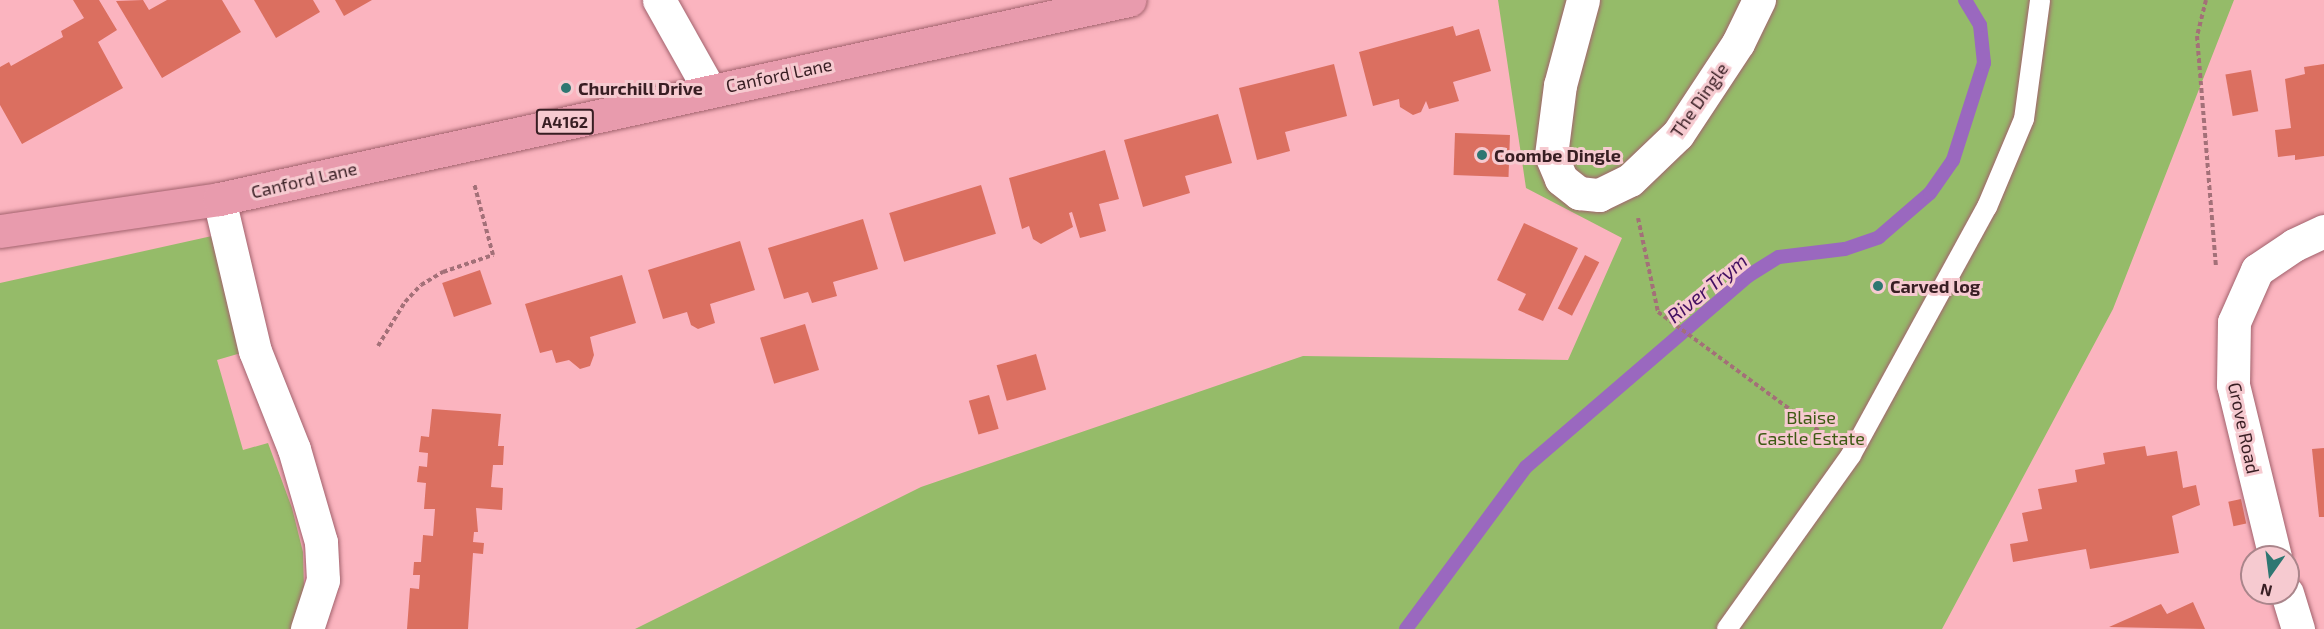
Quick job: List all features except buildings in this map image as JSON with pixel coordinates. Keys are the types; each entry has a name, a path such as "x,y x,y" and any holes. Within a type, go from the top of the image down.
{"main road":[{"name":"Canford Lane","path":"0,231 219,200 709,89 1129,0"}],"street":[{"path":"659,0 709,89"},
{"name":"The Dingle","path":"1583,0 1560,85 1551,155 1561,179 1579,193 1599,195 1630,180 1678,134 1738,43 1759,0"},
{"path":"219,200 255,351 294,448 321,542 323,580 307,629"},
{"name":"Grove Road","path":"2272,545 2233,385 2234,322 2258,270 2294,245 2324,231"},
{"path":"2291,605 2298,629"}],"lane":[{"path":"1727,629 1851,455 1987,207 2024,119 2040,0"}],"path":[{"path":"2206,0 2198,36 2216,263 2234,322"},
{"path":"378,346 405,302 421,285 443,272 493,255 463,145"},
{"path":"1630,180 1658,312 1851,455"}],"green space":[{"name":"Blaise Castle Estate","path":"1498,0 2234,0 2113,309 1942,629 635,629 921,487 1303,356 1568,360 1622,238 1526,188"},
{"path":"212,236 241,353 217,360 243,450 268,443 292,508 303,552 304,587 294,629 0,629 0,283"}],"waterway":[{"name":"River Trym","path":"1406,629 1526,467 1748,276 1779,257 1845,249 1879,237 1930,193 1953,160 1984,63 1980,25 1965,0"}],"place":[{"name":"Churchill Drive","path":"566,88"},
{"name":"Coombe Dingle","path":"1482,155"},
{"name":"Carved log","path":"1878,286"}]}
